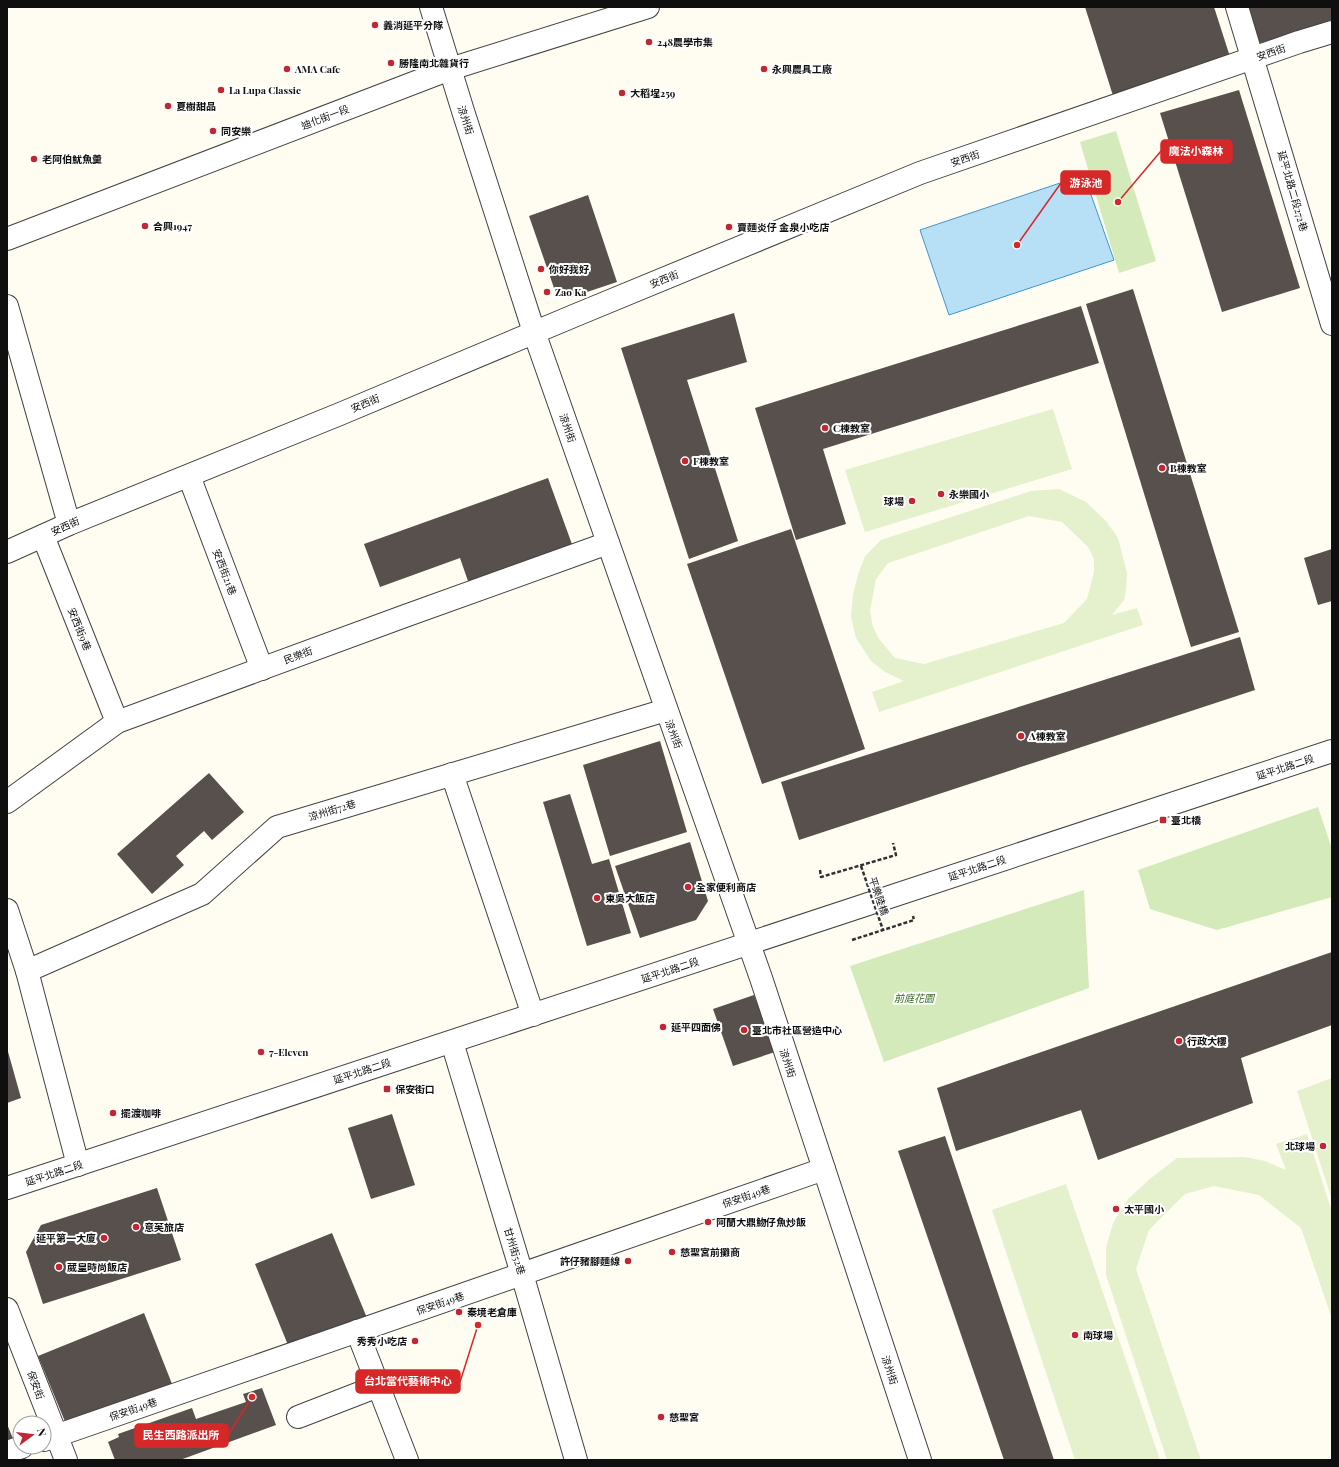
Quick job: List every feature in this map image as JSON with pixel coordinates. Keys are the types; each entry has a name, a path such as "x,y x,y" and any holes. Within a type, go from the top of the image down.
{"street":[{"name":"涼州街","path":"431,7 534,332 749,944 920,1460"},
{"name":"迪化街一段","path":"7,239 450,69 648,7"},
{"name":"延平北路二段272巷","path":"1237,7 1332,324"},
{"name":"安西街","path":"7,552 69,524 189,476 534,332 920,174 1332,32"},
{"path":"7,306 69,524"},
{"name":"安西街21巷","path":"189,476 262,668"},
{"name":"安西街9巷","path":"42,536 117,722"},
{"name":"民樂街","path":"7,802 117,722 608,543"},
{"name":"涼州街72巷","path":"27,971 202,894 277,827 666,710"},
{"name":"延平北路二段","path":"7,1188 1332,751"},
{"path":"452,774 533,1015"},
{"path":"7,910 27,971 78,1165"},
{"name":"甘州街52巷","path":"452,1042 576,1460"},
{"name":"保安街49巷","path":"52,1437 824,1169"},
{"name":"保安街","path":"7,1309 42,1415"},
{"path":"357,1332 408,1460"},
{"path":"298,1417 378,1386"},
{"name":"保安街","path":"52,1441 66,1460"}],"path":[{"path":"820,870 821,877 896,855 893,843"},
{"name":"平樂陸橋","path":"861,866 883,930"},
{"path":"849,941 914,920"}],"green space":[{"path":"1116,131 1156,261 1119,273 1080,142"},
{"name":"球場","path":"1053,409 1072,469 865,532 845,470"},
{"path":"1059,489 1086,502 1106,521 1118,538 1127,573 1124,600 1112,615 1137,608 1143,625 879,712 872,692 904,681 885,672 871,661 856,638 851,617 853,594 865,556 881,540 1031,491","holes":["1029,516 1062,522 1088,547 1094,559 1094,572 1087,599 1064,623 924,664 895,658 879,639 873,627 870,611 876,579 888,563"]},
{"path":"1318,807 1332,849 1332,897 1217,930 1150,909 1138,870"},
{"name":"前庭花園","path":"1084,890 1089,988 884,1062 850,966"},
{"name":"北球場","path":"1332,1078 1332,1200 1297,1091"},
{"path":"1307,1134 1332,1212 1332,1319 1301,1228 1259,1195 1214,1186 1185,1194 1149,1230 1136,1269 1201,1460 1167,1460 1106,1275 1106,1248 1113,1223 1128,1199 1151,1178 1177,1158 1245,1157 1265,1161 1286,1170 1276,1144"},
{"name":"南球場","path":"1066,1184 1160,1460 1075,1460 992,1210"}],"water":[{"path":"1084,175 1114,260 949,315 920,230"}],"building":[{"path":"1085,7 1214,7 1232,63 1115,102"},
{"path":"1245,7 1332,7 1332,20 1257,44"},
{"path":"1239,90 1300,288 1222,312 1160,113"},
{"path":"588,195 617,282 572,297 554,288 529,216"},
{"name":"B棟教室","path":"1133,289 1239,632 1191,647 1086,304"},
{"name":"C棟教室","path":"1081,306 1099,363 823,449 846,524 796,540 755,408"},
{"name":"F棟教室","path":"734,313 747,362 687,380 738,541 689,559 621,348"},
{"path":"548,478 573,547 469,584 460,558 380,587 364,544"},
{"path":"791,529 865,749 762,784 687,564"},
{"path":"1332,549 1332,601 1318,605 1304,558"},
{"name":"A棟教室","path":"1240,637 1255,690 799,840 781,782"},
{"path":"660,741 687,832 610,856 583,765"},
{"path":"209,773 244,812 212,840 204,831 176,856 184,865 152,894 117,854"},
{"name":"東吳大飯店","path":"570,794 592,864 609,859 631,933 587,946 543,802"},
{"path":"690,842 708,901 696,920 640,938 615,866"},
{"name":"行政大樓","path":"1332,952 1332,1025 1241,1058 1253,1103 1098,1160 1081,1110 956,1151 937,1088"},
{"name":"臺北市社區營造中心","path":"754,995 775,1052 733,1066 713,1009"},
{"path":"7,1048 21,1098 7,1103"},
{"path":"392,1114 415,1185 371,1199 348,1128"},
{"path":"945,1136 1054,1460 1004,1460 898,1151"},
{"name":"延平第一大廈","path":"157,1188 181,1260 43,1304 26,1252 41,1225"},
{"path":"332,1233 367,1318 290,1350 255,1264"},
{"path":"144,1313 176,1394 66,1424 38,1356"},
{"path":"262,1388 276,1425 180,1460 115,1460 108,1442 119,1437 118,1434 192,1408 196,1419 246,1402 243,1394"},
{"path":"7,1424 12,1436 12,1453 7,1455"}],"place":[{"name":"義消延平分隊","path":"375,25"},
{"name":"248農學市集","path":"649,42"},
{"name":"勝隆南北雜貨行","path":"391,63"},
{"name":"AMA Cafe","path":"287,69"},
{"name":"永興農具工廠","path":"764,69"},
{"name":"La Lupa Classic","path":"221,90"},
{"name":"大稻埕259","path":"622,93"},
{"name":"夏樹甜品","path":"168,106"},
{"name":"同安樂","path":"213,131"},
{"name":"老阿伯魷魚羹","path":"34,159"},
{"name":"魔法小森林","path":"1118,202"},
{"name":"合興1947","path":"145,226"},
{"name":"賣麵炎仔 金泉小吃店","path":"729,227"},
{"name":"游泳池","path":"1017,245"},
{"name":"你好我好","path":"541,269"},
{"name":"Zao Ka","path":"547,292"},
{"name":"C棟教室","path":"825,428"},
{"name":"F棟教室","path":"685,461"},
{"name":"B棟教室","path":"1162,468"},
{"name":"永樂國小","path":"941,494"},
{"name":"球場","path":"912,501"},
{"name":"A棟教室","path":"1021,736"},
{"name":"臺北橋","path":"1163,820"},
{"name":"全家便利商店","path":"688,887"},
{"name":"東吳大飯店","path":"597,898"},
{"name":"延平四面佛","path":"663,1027"},
{"name":"臺北市社區營造中心","path":"744,1030"},
{"name":"行政大樓","path":"1179,1041"},
{"name":"7-Eleven","path":"261,1052"},
{"name":"保安街口","path":"387,1089"},
{"name":"擺渡咖啡","path":"113,1113"},
{"name":"北球場","path":"1323,1146"},
{"name":"太平國小","path":"1116,1209"},
{"name":"阿蘭大鼎魩仔魚炒飯","path":"708,1222"},
{"name":"意芙旅店","path":"136,1227"},
{"name":"延平第一大廈","path":"104,1238"},
{"name":"慈聖宮前攤商","path":"672,1252"},
{"name":"許仔豬腳麵線","path":"628,1261"},
{"name":"葳皇時尚飯店","path":"59,1267"},
{"name":"秦境老倉庫","path":"459,1312"},
{"name":"台北當代藝術中心","path":"478,1325"},
{"name":"南球場","path":"1075,1335"},
{"name":"秀秀小吃店","path":"415,1341"},
{"name":"民生西路派出所","path":"252,1397"},
{"name":"慈聖宮","path":"661,1417"}]}
